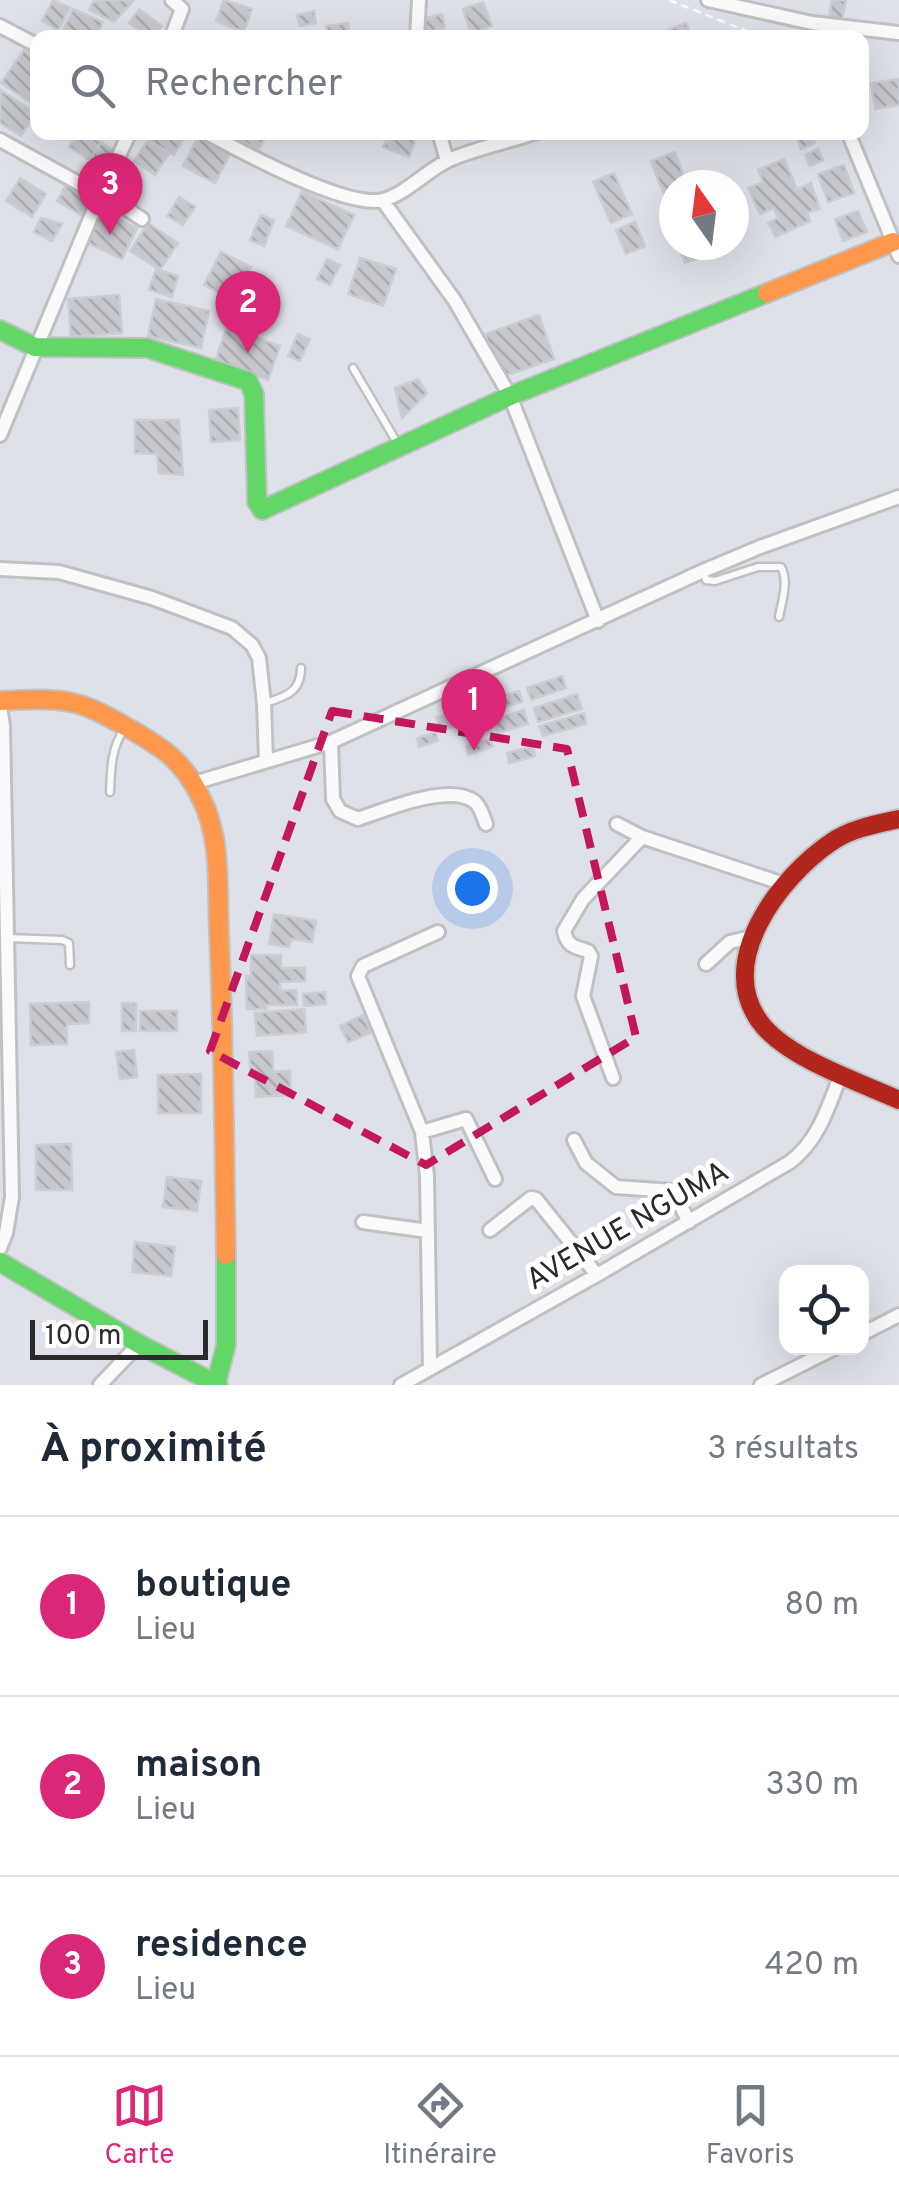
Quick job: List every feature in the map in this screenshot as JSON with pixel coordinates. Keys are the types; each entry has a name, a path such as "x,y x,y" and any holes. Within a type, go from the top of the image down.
{"street":[{"path":"417,30 419,0"},
{"path":"708,0 811,30"},
{"path":"175,30 182,12 176,3"},
{"path":"0,26 30,42"},
{"path":"869,31 899,32"},
{"path":"0,140 142,219"},
{"path":"0,436 126,140"},
{"path":"220,140 282,172 362,200 382,200 447,161 512,140"},
{"path":"441,140 447,161"},
{"path":"0,330 35,347 147,348 248,381 254,394 257,502 262,510 510,396 896,249 851,140"},
{"path":"382,200 455,301 510,396 598,621"},
{"path":"194,782 331,742 703,571 899,499"},
{"path":"0,568 59,572 152,598 232,628 252,645 259,658 266,760"},
{"path":"3,726 29,700"},
{"path":"0,1248 12,1197 0,703 56,700 107,714 160,746 194,782 212,822 222,992 228,1325 217,1385 0,1262"},
{"path":"331,742 333,799 340,811 358,819 440,794 474,801 486,824"},
{"path":"899,819 834,840 809,859 761,914 746,952 744,971 758,1021 775,1040 899,1100"},
{"path":"617,824 642,837 784,884"},
{"path":"613,1078 583,996 591,956 572,947 564,931 583,900 642,837"},
{"path":"430,1369 427,1168 422,1132 358,976 363,966 438,932"},
{"path":"706,964 730,942 751,937"},
{"name":"AVENUE NGUMA","path":"400,1385 689,1222 802,1152 819,1128 841,1074"},
{"path":"422,1132 466,1119 495,1179"},
{"path":"574,1140 586,1162 616,1187 673,1192 689,1222"},
{"path":"490,1230 534,1198 597,1275"},
{"path":"363,1222 428,1231"},
{"path":"869,1330 899,1315"},
{"path":"100,1385 139,1344"},
{"path":"761,1385 821,1355"}],"lane":[{"path":"353,368 400,447"},
{"path":"703,571 709,582 758,567 781,567 786,580 780,617"},
{"path":"264,704 286,698 294,691 302,680 302,668"},
{"path":"110,792 116,740 126,726"},
{"path":"7,938 62,940 69,943 70,965"}],"path":[{"path":"670,0 744,30"}],"highlighted area":[{"path":"332,711 567,749 636,1037 426,1165 210,1051"}],"building":[{"path":"53,0 70,8 58,30 42,21"},
{"path":"94,0 134,0 114,22 89,10"},
{"path":"224,0 252,9 245,30 216,21"},
{"path":"832,0 846,0 842,19 829,17"},
{"path":"483,2 492,26 470,30 463,9"},
{"path":"73,9 103,22 99,30 63,30"},
{"path":"139,9 162,26 159,30 138,30 129,23"},
{"path":"314,11 316,23 300,26 297,15"},
{"path":"442,14 445,28 426,30 423,19"},
{"path":"348,23 349,30 327,30 326,26"},
{"path":"686,23 689,30 667,30"},
{"path":"24,50 30,54 30,102 1,83"},
{"path":"899,79 899,105 875,109 871,83"},
{"path":"0,90 30,109 30,122 21,136 0,123"},
{"path":"73,140 101,142 90,160 69,147"},
{"path":"148,140 183,140 174,155"},
{"path":"148,140 169,154 155,175 134,161"},
{"path":"196,140 213,140 232,150 215,183 183,166"},
{"path":"241,140 264,140 258,150"},
{"path":"386,140 416,140 409,157 383,147"},
{"path":"798,140 814,140 815,143 801,149"},
{"path":"101,142 116,152 105,169 90,160"},
{"path":"818,149 823,160 810,166 805,155"},
{"path":"675,152 682,170 659,170 659,182 651,161"},
{"path":"784,159 797,189 811,183 820,209 807,213 810,221 776,237 768,223 778,218 774,208 760,214 749,190 763,182 758,170"},
{"path":"844,165 854,193 828,202 818,174"},
{"path":"614,173 632,214 611,223 593,182"},
{"path":"20,178 46,194 32,217 6,201"},
{"path":"68,182 92,196 81,215 57,201"},
{"path":"302,191 354,215 338,249 286,226"},
{"path":"179,197 195,207 183,225 167,216"},
{"path":"98,210 137,228 122,259 83,241"},
{"path":"858,211 867,232 843,241 835,219"},
{"path":"261,215 274,220 264,246 250,240"},
{"path":"41,218 62,224 52,241 34,232"},
{"path":"635,222 645,246 626,254 616,230"},
{"path":"148,223 178,243 160,270 130,251"},
{"path":"221,252 251,267 234,300 204,285"},
{"path":"360,258 396,269 383,306 348,294"},
{"path":"327,259 340,265 330,285 317,279"},
{"path":"156,269 178,276 172,297 149,290"},
{"path":"119,295 122,333 71,337 68,299"},
{"path":"156,299 209,311 201,348 148,336"},
{"path":"539,315 554,359 501,377 485,334"},
{"path":"227,327 280,346 268,380 215,361"},
{"path":"298,334 310,339 300,361 288,356"},
{"path":"418,379 427,393 402,418 395,388"},
{"path":"238,408 240,440 211,442 209,410"},
{"path":"135,420 179,420 183,475 159,473 157,454 135,453"},
{"path":"562,676 566,688 531,700 527,688"},
{"path":"519,691 522,702 489,712 485,701"},
{"path":"577,694 582,709 538,722 534,708"},
{"path":"479,703 484,716 456,726 451,712"},
{"path":"524,710 528,724 498,733 494,719"},
{"path":"584,713 586,724 543,736 539,726"},
{"path":"447,714 452,727 440,731 436,717"},
{"path":"436,732 438,741 419,747 417,738"},
{"path":"489,739 493,746 468,755 466,746"},
{"path":"533,746 535,756 509,763 507,753"},
{"path":"274,914 316,921 312,942 291,939 289,947 269,944"},
{"path":"251,955 281,955 281,968 305,968 305,981 280,982 280,991 296,990 297,1005 247,1009 246,976 251,976"},
{"path":"325,992 326,1004 304,1006 303,994"},
{"path":"89,1002 89,1023 67,1024 67,1044 31,1045 30,1004"},
{"path":"122,1003 136,1003 136,1031 122,1031"},
{"path":"304,1009 306,1032 257,1036 255,1013"},
{"path":"140,1011 177,1011 177,1031 140,1031"},
{"path":"363,1015 371,1033 348,1042 340,1026"},
{"path":"134,1050 137,1077 120,1079 116,1052"},
{"path":"272,1051 273,1072 290,1071 291,1095 256,1097 255,1068 250,1068 249,1052"},
{"path":"201,1074 201,1113 158,1113 158,1075"},
{"path":"71,1144 72,1190 36,1190 36,1145"},
{"path":"167,1177 201,1181 197,1211 163,1207"},
{"path":"135,1242 175,1247 171,1276 132,1272"}],"traffic: fast":[{"path":"0,330 35,347 147,348 248,381 254,394 257,502 262,510 510,396 767,293"},
{"path":"216,1384 226,1345 226,1255"},
{"path":"0,1262 139,1344 218,1385"}],"traffic: slow":[{"path":"767,293 893,242"},
{"path":"0,701 69,702 112,719 160,747 178,763 194,784 208,814 218,881 226,1255"}],"traffic: jam":[{"path":"899,819 865,827 833,841 792,876 759,924 749,950 745,977 750,1003 776,1039 827,1069 899,1100"}],"place":[{"name":"residence","path":"110,235"},
{"name":"maison","path":"248,353"},
{"name":"boutique","path":"474,751"}]}
